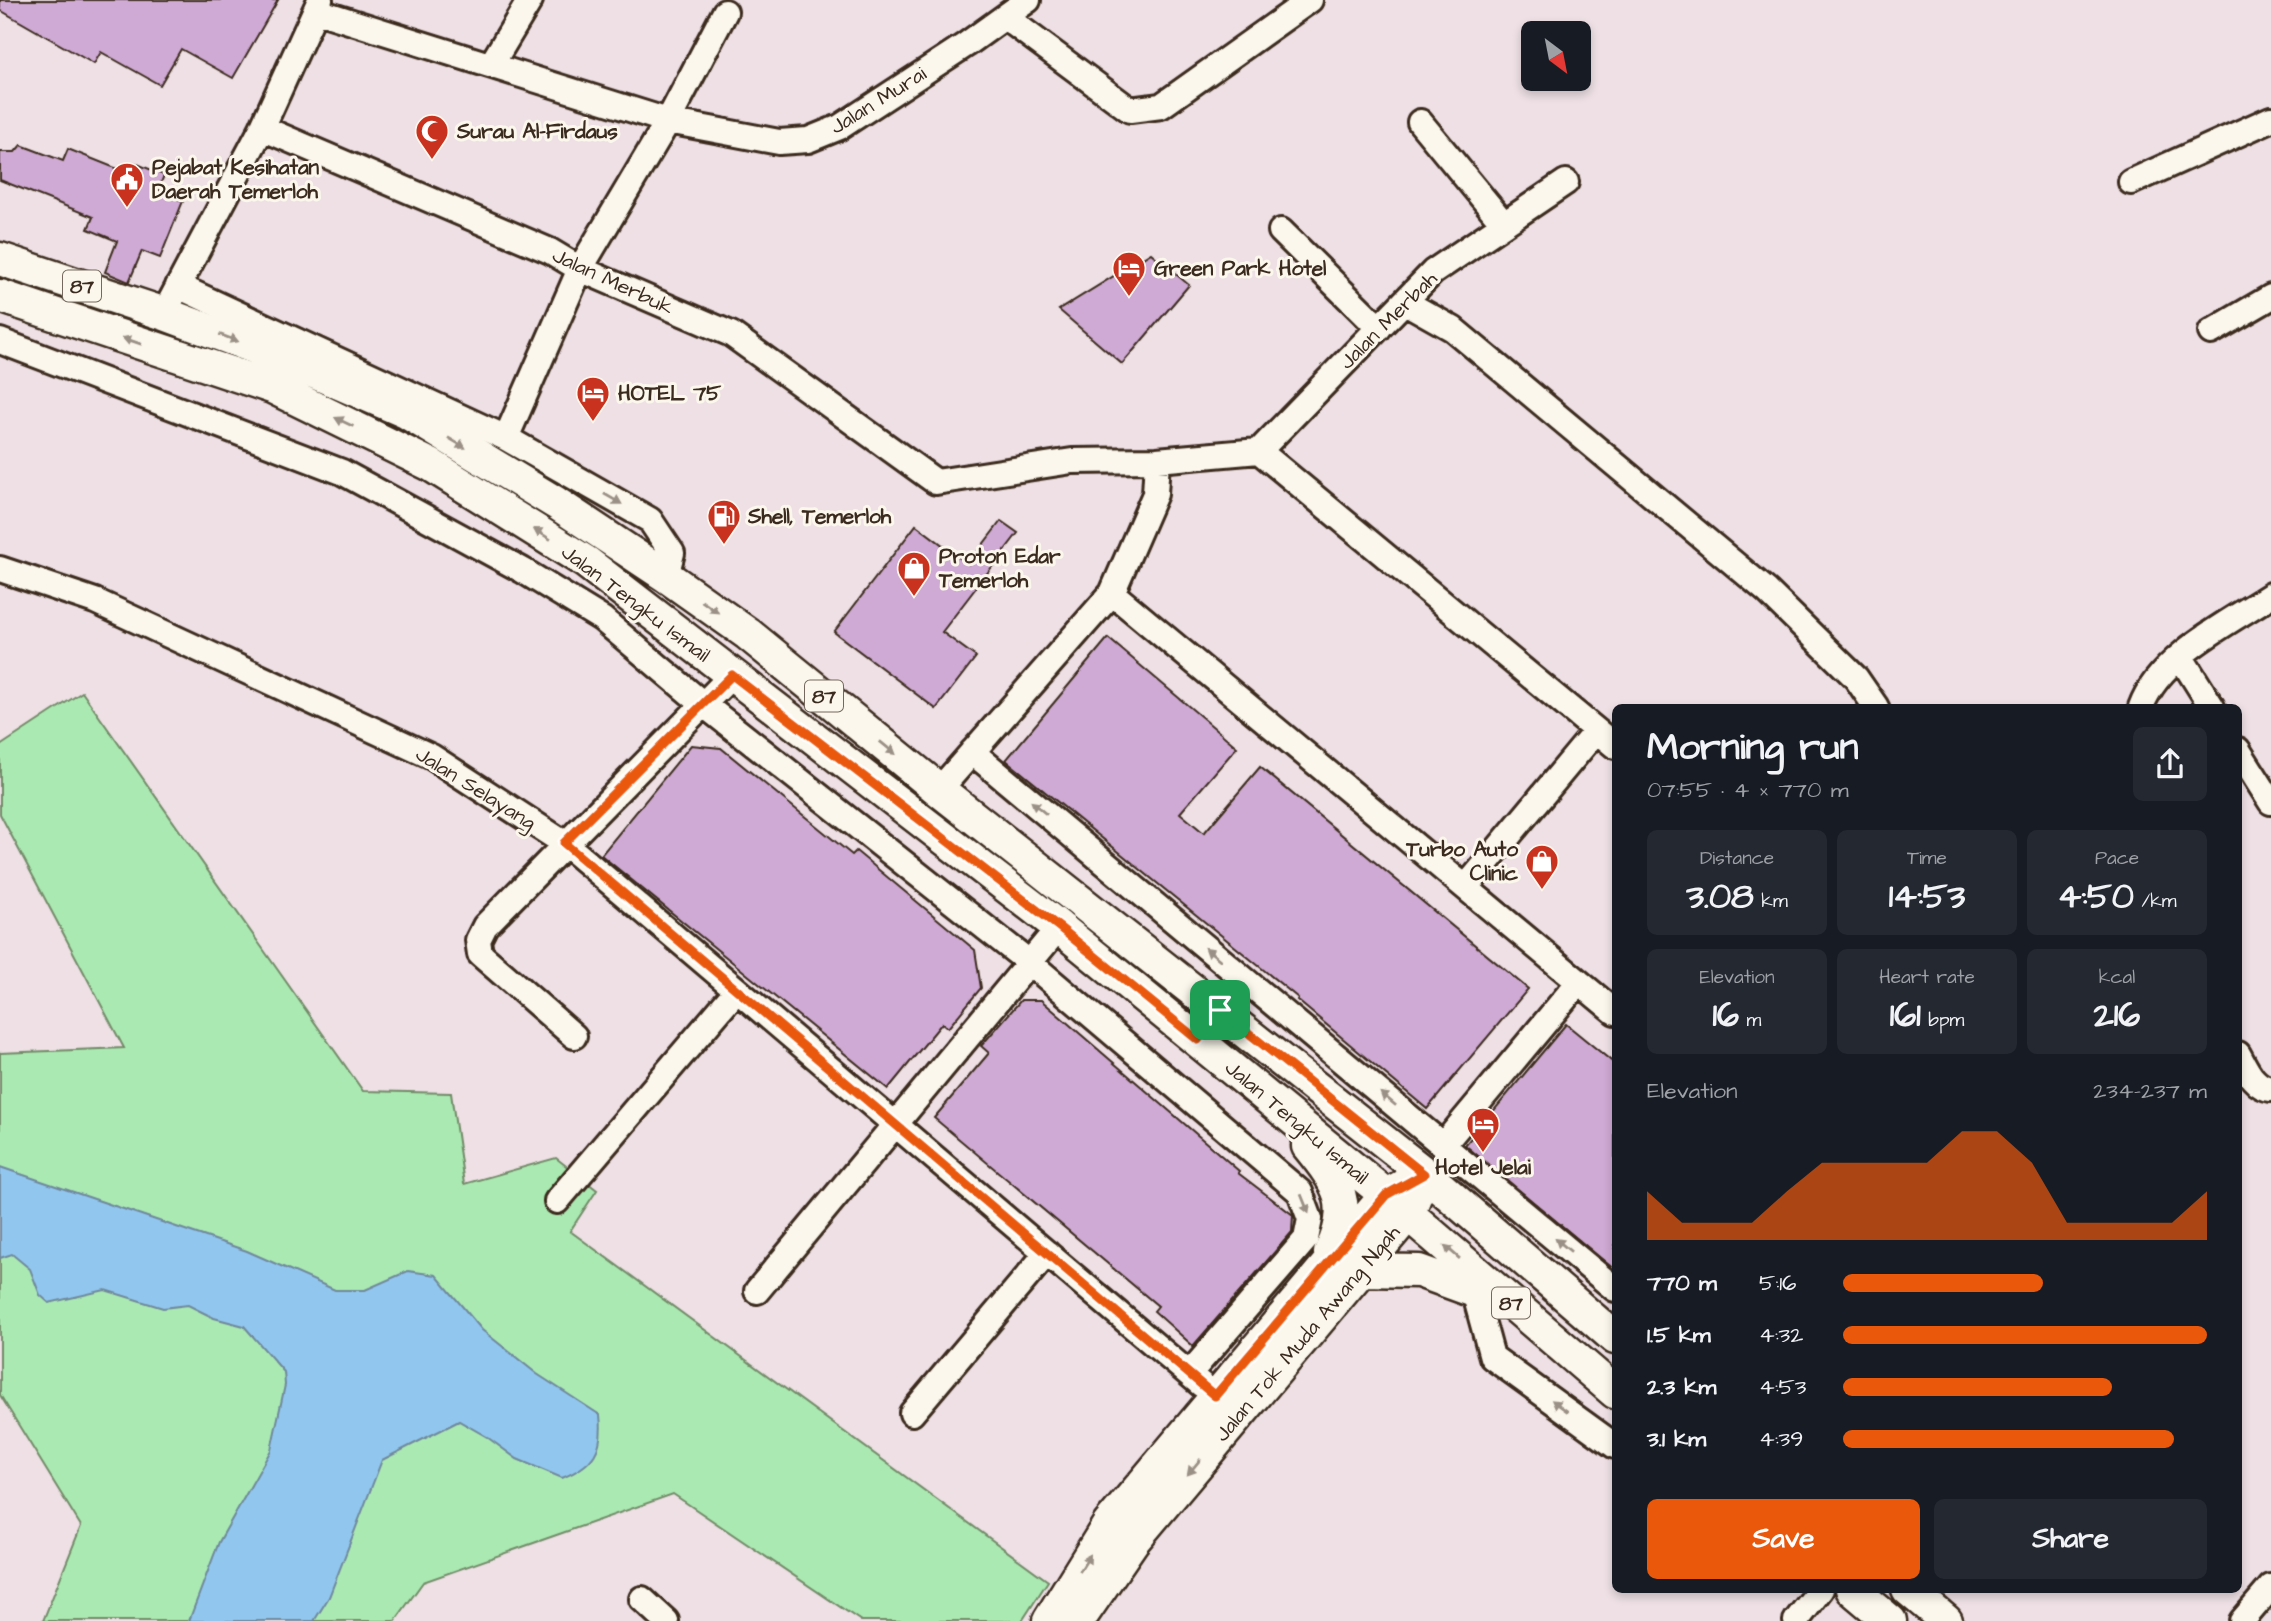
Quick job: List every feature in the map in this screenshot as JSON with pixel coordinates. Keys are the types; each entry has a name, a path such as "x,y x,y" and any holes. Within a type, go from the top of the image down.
{"main road":[{"name":"87","path":"0,259 171,300"},
{"name":"Jalan Tengku Ismail","path":"0,296 272,387 431,465 586,562 1059,927 1268,1097 1612,1388"},
{"name":"Jalan Tengku Ismail","path":"171,300 275,355 406,412 556,503 748,634 939,790 1424,1174 1612,1336"},
{"path":"1198,1040 1220,1010"},
{"path":"1268,1097 1331,1174 1339,1194 1343,1211 1340,1232 1314,1282"},
{"name":"Jalan Tok Muda Awang Ngah","path":"1078,1621 1314,1282 1397,1205 1424,1174"},
{"name":"Jalan Tok Muda Awang Ngah","path":"1049,1621 1109,1524 1360,1270 1397,1205"},
{"path":"1360,1270 1419,1271 1474,1291 1532,1321"},
{"path":"1586,1314 1577,1329 1577,1341 1612,1387"},
{"path":"1857,1593 1890,1621"},
{"path":"1913,1593 1946,1621"}],"street":[{"path":"491,65 530,0"},
{"name":"Jalan Murai","path":"319,6 491,65 668,121 779,142 808,140 840,127 1028,0"},
{"path":"1005,17 1130,110 1161,106 1310,0"},
{"path":"319,6 262,128 171,300 506,438 650,520 672,553 666,576"},
{"path":"506,438 580,268 668,121 725,12"},
{"path":"2131,182 2271,119"},
{"path":"1420,122 1504,224"},
{"name":"Jalan Merbuk","path":"262,128 550,251 580,268 731,334 936,482 1072,461 1157,460"},
{"name":"Jalan Merbah","path":"1259,451 1433,272 1566,182"},
{"path":"1281,231 1379,328"},
{"path":"2211,332 2271,297"},
{"path":"1405,302 1453,329 1767,591 1856,678 1875,704"},
{"name":"Jalan Tengku Ismail","path":"0,341 342,472 522,570 602,619 704,704 1030,962 1259,1156 1300,1192 1310,1219 1306,1239 1189,1374"},
{"path":"939,790 1112,593 1155,495 1157,460 1259,451 1606,738 1466,887"},
{"name":"Jalan Selayang","path":"0,569 95,600 432,757 564,843 1227,1405"},
{"path":"1112,593 1612,1010"},
{"path":"2142,704 2147,690 2179,656 2271,595"},
{"path":"2179,656 2209,704"},
{"path":"574,1036 480,954 478,940 485,926 564,843 732,675"},
{"path":"972,752 1612,1286"},
{"path":"2242,756 2271,802"},
{"path":"757,1291 1059,927"},
{"path":"1443,1145 1579,982"},
{"path":"557,1201 737,990"},
{"path":"2242,1061 2253,1079 2263,1088 2271,1089"},
{"path":"912,1413 1047,1253"},
{"path":"1474,1291 1492,1357 1612,1444"},
{"path":"2242,1621 2271,1587"},
{"path":"1796,1621 1818,1593"},
{"path":"642,1599 666,1621"}],"green space":[{"path":"82,692 363,1091 451,1093 464,1184 556,1158 597,1190 570,1231 1048,1581 1022,1621 861,1621 673,1494 423,1582 395,1621 43,1621 81,1526 0,1395 0,1053 124,1048 0,814 0,746"}],"water":[{"path":"0,1167 247,1251 335,1290 365,1290 408,1271 436,1275 482,1330 537,1374 600,1415 600,1438 595,1455 582,1468 562,1478 517,1459 459,1421 382,1460 329,1597 314,1621 189,1621 219,1542 271,1450 285,1385 284,1372 244,1326 214,1318 188,1305 163,1308 105,1290 49,1303 40,1295 30,1269 12,1254 0,1258"}],"building":[{"path":"0,0 278,0 233,78 181,49 160,85 101,52 94,64 0,10"},
{"name":"Pejabat Kesihatan Daerah Temerloh","path":"21,145 63,161 68,149 130,174 135,163 164,175 158,191 183,201 160,258 142,251 129,282 105,272 117,241 88,229 93,217 0,180 0,152 15,152"},
{"name":"Green Park Hotel","path":"1151,253 1189,285 1122,364 1059,310"},
{"name":"Proton Edar Temerloh","path":"1001,521 1018,533 942,632 976,657 936,709 834,632 916,525 968,564"},
{"path":"1108,638 1237,747 1180,813 1204,833 1260,767 1528,989 1427,1109 1297,1000 1298,998 1006,760"},
{"path":"691,745 721,748 852,855 856,851 975,950 981,988 948,1028 942,1023 888,1089 601,855"},
{"path":"1021,1000 1041,1000 1239,1171 1238,1173 1293,1215 1292,1232 1193,1346 1154,1311 1158,1306 934,1118 989,1053 981,1046"},
{"path":"1566,1024 1612,1062 1612,1268 1465,1145"}],"place":[{"name":"Surau Al-Firdaus","path":"432,161"},
{"name":"Pejabat Kesihatan Daerah Temerloh","path":"127,209"},
{"name":"Green Park Hotel","path":"1129,298"},
{"name":"HOTEL 75","path":"593,423"},
{"name":"Shell, Temerloh","path":"724,546"},
{"name":"Proton Edar Temerloh","path":"914,598"},
{"name":"Turbo Auto Clinic","path":"1542,891"},
{"name":"Hotel Jelai","path":"1483,1154"}],"route":[{"path":"732,675 1059,927 1198,1040 1220,1010 1424,1174 1386,1195 1215,1396 564,843 732,675"}]}
